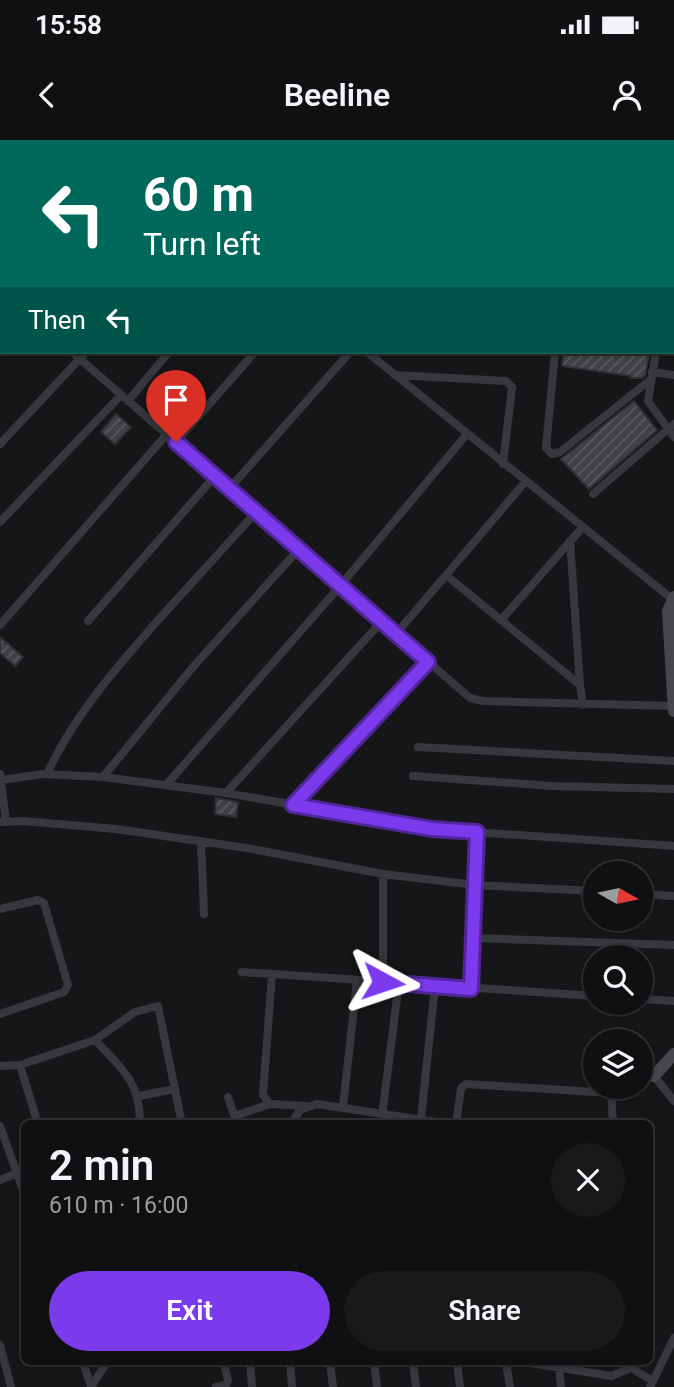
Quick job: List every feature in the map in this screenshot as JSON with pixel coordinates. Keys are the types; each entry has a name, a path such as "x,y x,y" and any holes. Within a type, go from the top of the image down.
{"street":[{"path":"0,522 167,354"},
{"path":"176,442 253,354"},
{"path":"229,489 348,354"},
{"path":"0,444 83,355 125,398 470,698 483,701 674,708 668,611 673,598 582,528 369,354"},
{"path":"555,354 546,448 552,454 560,452 651,376 674,375"},
{"path":"656,354 648,401 671,427 674,437"},
{"path":"395,375 510,383 512,387 503,464"},
{"path":"593,494 671,427"},
{"path":"0,625 167,434"},
{"path":"167,784 341,585 467,434"},
{"path":"88,621 215,476"},
{"path":"396,634 526,482"},
{"path":"47,774 88,703 256,512"},
{"path":"502,619 582,528"},
{"path":"570,541 583,705"},
{"path":"103,777 193,667 299,549"},
{"path":"446,575 580,685"},
{"path":"226,793 382,621"},
{"path":"293,805 428,662"},
{"path":"418,747 674,761"},
{"path":"0,774 3,822 23,821 116,829 201,841 383,874 475,885 583,890"},
{"path":"1,780 47,774 103,777 226,793 432,829 674,846"},
{"path":"413,776 552,786 674,789"},
{"path":"471,989 477,832"},
{"path":"201,841 204,914"},
{"path":"383,874 383,982"},
{"path":"653,895 674,896"},
{"path":"0,909 38,900 44,903 68,985 64,992 0,1014"},
{"path":"473,938 674,945"},
{"path":"242,972 583,995"},
{"path":"270,1104 262,1091 272,974"},
{"path":"343,1107 357,980"},
{"path":"382,1120 399,982"},
{"path":"421,1119 435,986"},
{"path":"653,1000 674,1001"},
{"path":"0,1066 20,1065 95,1040 135,1012 158,1006 181,1120"},
{"path":"95,1040 123,1069 139,1096 141,1120"},
{"path":"674,1054 654,1076 674,1101"},
{"path":"20,1065 37,1120"},
{"path":"457,1120 461,1088 466,1084 583,1089"},
{"path":"139,1096 176,1089"},
{"path":"228,1097 236,1120 270,1104 317,1104 427,1120"},
{"path":"612,1099 614,1120"},
{"path":"294,1120 306,1106"},
{"path":"0,1126 21,1185"},
{"path":"0,1180 17,1174"},
{"path":"633,1365 651,1384 674,1338"},
{"path":"0,1345 11,1387"},
{"path":"84,1365 91,1387"},
{"path":"91,1387 105,1365"},
{"path":"216,1387 226,1385 228,1381 225,1365"},
{"path":"250,1365 252,1387"},
{"path":"290,1365 292,1387"},
{"path":"330,1365 333,1387"},
{"path":"374,1365 377,1387"},
{"path":"413,1365 416,1387"},
{"path":"457,1365 460,1387"},
{"path":"506,1365 510,1387"},
{"path":"542,1365 611,1376 630,1365"},
{"path":"559,1368 561,1387"}],"building":[{"path":"563,354 649,355 642,378 562,366"},
{"path":"634,401 657,430 589,489 561,459"},
{"path":"116,414 131,427 115,444 101,432"},
{"path":"0,637 23,657 15,666 0,653"},
{"path":"216,798 238,802 236,817 215,814"}],"route":[{"path":"176,442 428,662 293,805 432,829 477,832 471,989 383,982"}]}
